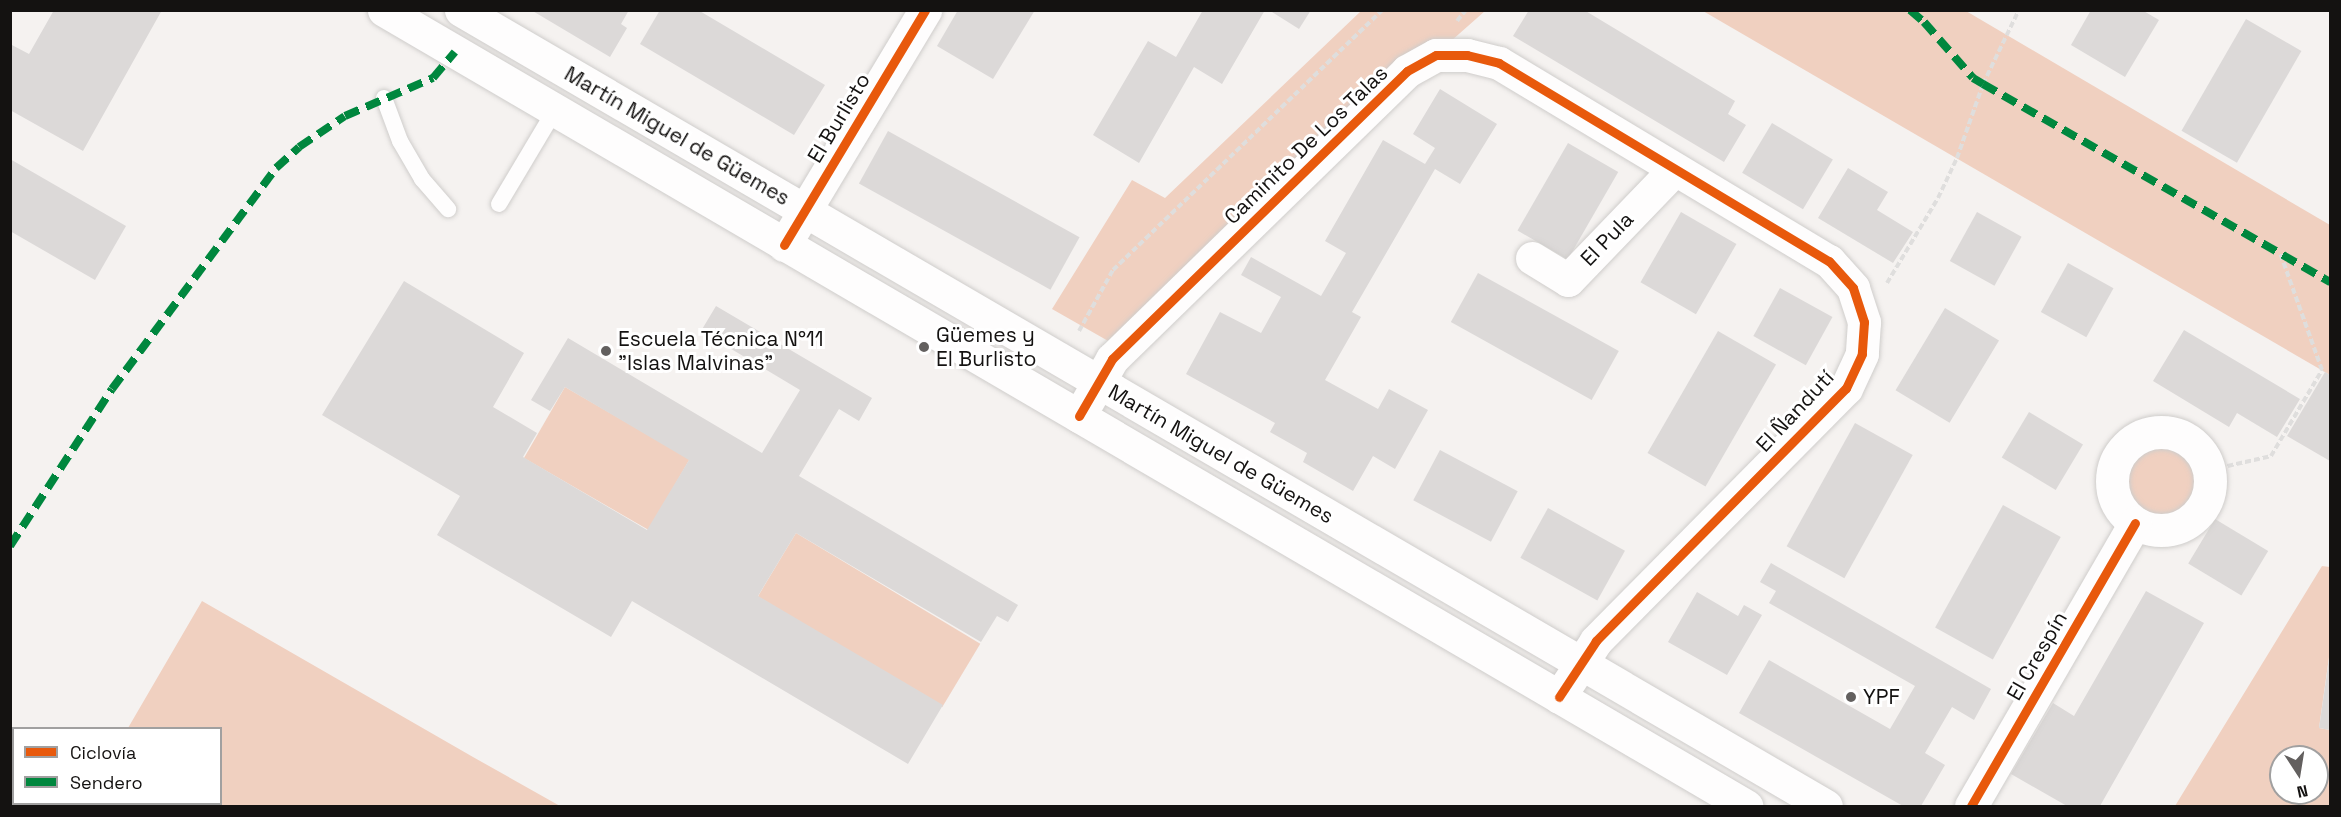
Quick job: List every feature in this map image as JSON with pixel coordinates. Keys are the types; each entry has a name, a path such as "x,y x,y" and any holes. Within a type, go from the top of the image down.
{"main road":[{"name":"Martín Miguel de Güemes","path":"384,10 1746,807"},
{"name":"El Burlisto","path":"784,244 925,10"},
{"name":"Martín Miguel de Güemes","path":"471,13 805,211 1826,807"},
{"path":"455,52 471,13"},
{"name":"Caminito De Los Talas","path":"1079,416 1112,359 1383,93 1407,71 1436,56 1467,55 1499,63 1675,169"},
{"name":"El Ñandutí","path":"1559,697 1596,641 1846,388 1862,354 1864,322 1853,288 1829,261 1675,169"},
{"name":"El Pula","path":"1532,258 1568,280 1675,169"},
{"path":"2154,431 2172,432 2187,438 2200,449 2210,470 2210,493 2193,519 2180,527 2165,530 2150,529 2135,523 2122,511 2114,496 2111,480 2115,462 2124,448 2138,437 2154,431"},
{"name":"El Crespín","path":"1971,807 2135,523"}],"lane":[{"path":"384,98 400,141 422,179 448,208"},
{"path":"499,204 555,110"}],"path":[{"path":"1075,337 1113,270 1382,10"},
{"path":"1864,322 1938,198 1957,158 1983,84 2019,10"},
{"path":"2210,470 2271,456 2322,370 2280,253"}],"shaded area":[{"path":"1361,11 1485,11 1110,342 1052,309 1132,180 1165,198"},
{"path":"1703,11 1966,11 2330,225 2330,375"},
{"path":"565,387 690,459 649,530 524,458"},
{"path":"2161,444 2182,450 2192,460 2198,481 2192,502 2182,512 2161,518 2140,512 2130,502 2124,481 2130,460 2140,450"},
{"path":"796,533 980,644 942,707 758,596"},
{"path":"2322,566 2330,567 2330,650 2319,728 2330,730 2330,806 2175,806"},
{"path":"202,601 560,806 83,806 222,805 222,727 129,727"}],"building":[{"path":"54,10 162,10 83,151 10,110 10,44 29,54"},
{"path":"531,10 629,10 621,24 627,28 610,57"},
{"path":"660,10 698,10 825,85 794,135 640,44"},
{"path":"958,10 1035,10 993,79 937,46"},
{"path":"1203,10 1265,10 1222,84 1194,67 1139,163 1093,135 1148,41 1176,57"},
{"path":"1269,10 1311,10 1299,29"},
{"path":"1529,10 1584,10 1735,101 1728,114 1746,125 1724,162 1513,36"},
{"path":"2091,10 2142,10 2159,20 2125,77 2071,45"},
{"path":"2246,19 2301,51 2237,163 2182,131"},
{"path":"1440,89 1497,124 1460,184 1435,169 1352,312 1361,317 1325,380 1378,409 1389,389 1428,410 1395,469 1373,456 1353,491 1303,462 1307,453 1270,432 1275,423 1186,374 1220,312 1261,333 1281,297 1241,275 1251,257 1321,296 1346,253 1325,241 1383,140 1425,164 1435,148 1413,134"},
{"path":"1772,123 1833,160 1803,209 1742,173"},
{"path":"888,131 1080,237 1050,290 859,183"},
{"path":"1568,143 1618,172 1568,259 1518,230"},
{"path":"10,159 126,226 95,280 10,231"},
{"path":"1848,168 1888,192 1877,210 1913,232 1893,263 1818,218"},
{"path":"1681,212 1736,244 1696,314 1640,282"},
{"path":"1977,212 2022,237 1994,286 1950,261"},
{"path":"2068,263 2113,288 2086,337 2041,312"},
{"path":"1478,273 1619,351 1592,400 1451,322"},
{"path":"404,281 524,353 493,407 537,433 523,457 647,530 689,460 565,387 550,411 531,400 568,338 762,453 800,390 701,331 716,306 872,398 859,421 839,409 799,476 1018,605 1008,622 997,616 981,642 796,533 758,596 943,705 908,764 632,601 611,637 437,535 460,496 322,415"},
{"path":"1780,288 1832,317 1806,365 1753,336"},
{"path":"1945,308 1999,340 1950,423 1896,390"},
{"path":"2184,330 2300,399 2277,437 2237,413 2229,427 2153,381"},
{"path":"1718,331 1776,364 1706,487 1648,453"},
{"path":"2325,372 2330,375 2330,461 2287,436"},
{"path":"2029,412 2083,444 2056,490 2002,457"},
{"path":"1855,423 1913,455 1844,578 1787,546"},
{"path":"1440,450 1518,491 1491,542 1413,500"},
{"path":"2003,505 2061,537 1993,659 1935,627"},
{"path":"1548,508 1625,551 1597,601 1520,558"},
{"path":"2215,519 2268,551 2241,596 2188,564"},
{"path":"1771,563 1991,689 1974,720 1952,707 1925,753 1945,765 1921,806 1903,806 1739,713 1769,660 1890,729 1915,686 1769,603 1776,591 1760,582"},
{"path":"2146,591 2204,623 2100,806 2067,806 2011,774 2053,703 2074,716"},
{"path":"1697,592 1738,616 1744,605 1762,615 1727,675 1668,642"},
{"path":"2330,659 2330,730 2319,728"}],"marked path":[{"path":"1910,10 1924,22 1973,78 2330,282"},
{"path":"10,546 112,389 276,168 299,147 345,116 433,78 455,52"}],"cycle path":[{"path":"784,245 925,10"},
{"path":"1079,416 1112,359 1407,71 1436,55 1467,55 1499,63 1829,261 1853,288 1864,322 1862,354 1846,388 1596,641 1559,697"},
{"path":"1971,806 2135,523"}],"place":[{"name":"Güemes y El Burlisto","path":"924,347"},
{"name":"Escuela Técnica N°11 \"Islas Malvinas\"","path":"606,351"},
{"name":"YPF","path":"1851,697"}]}
